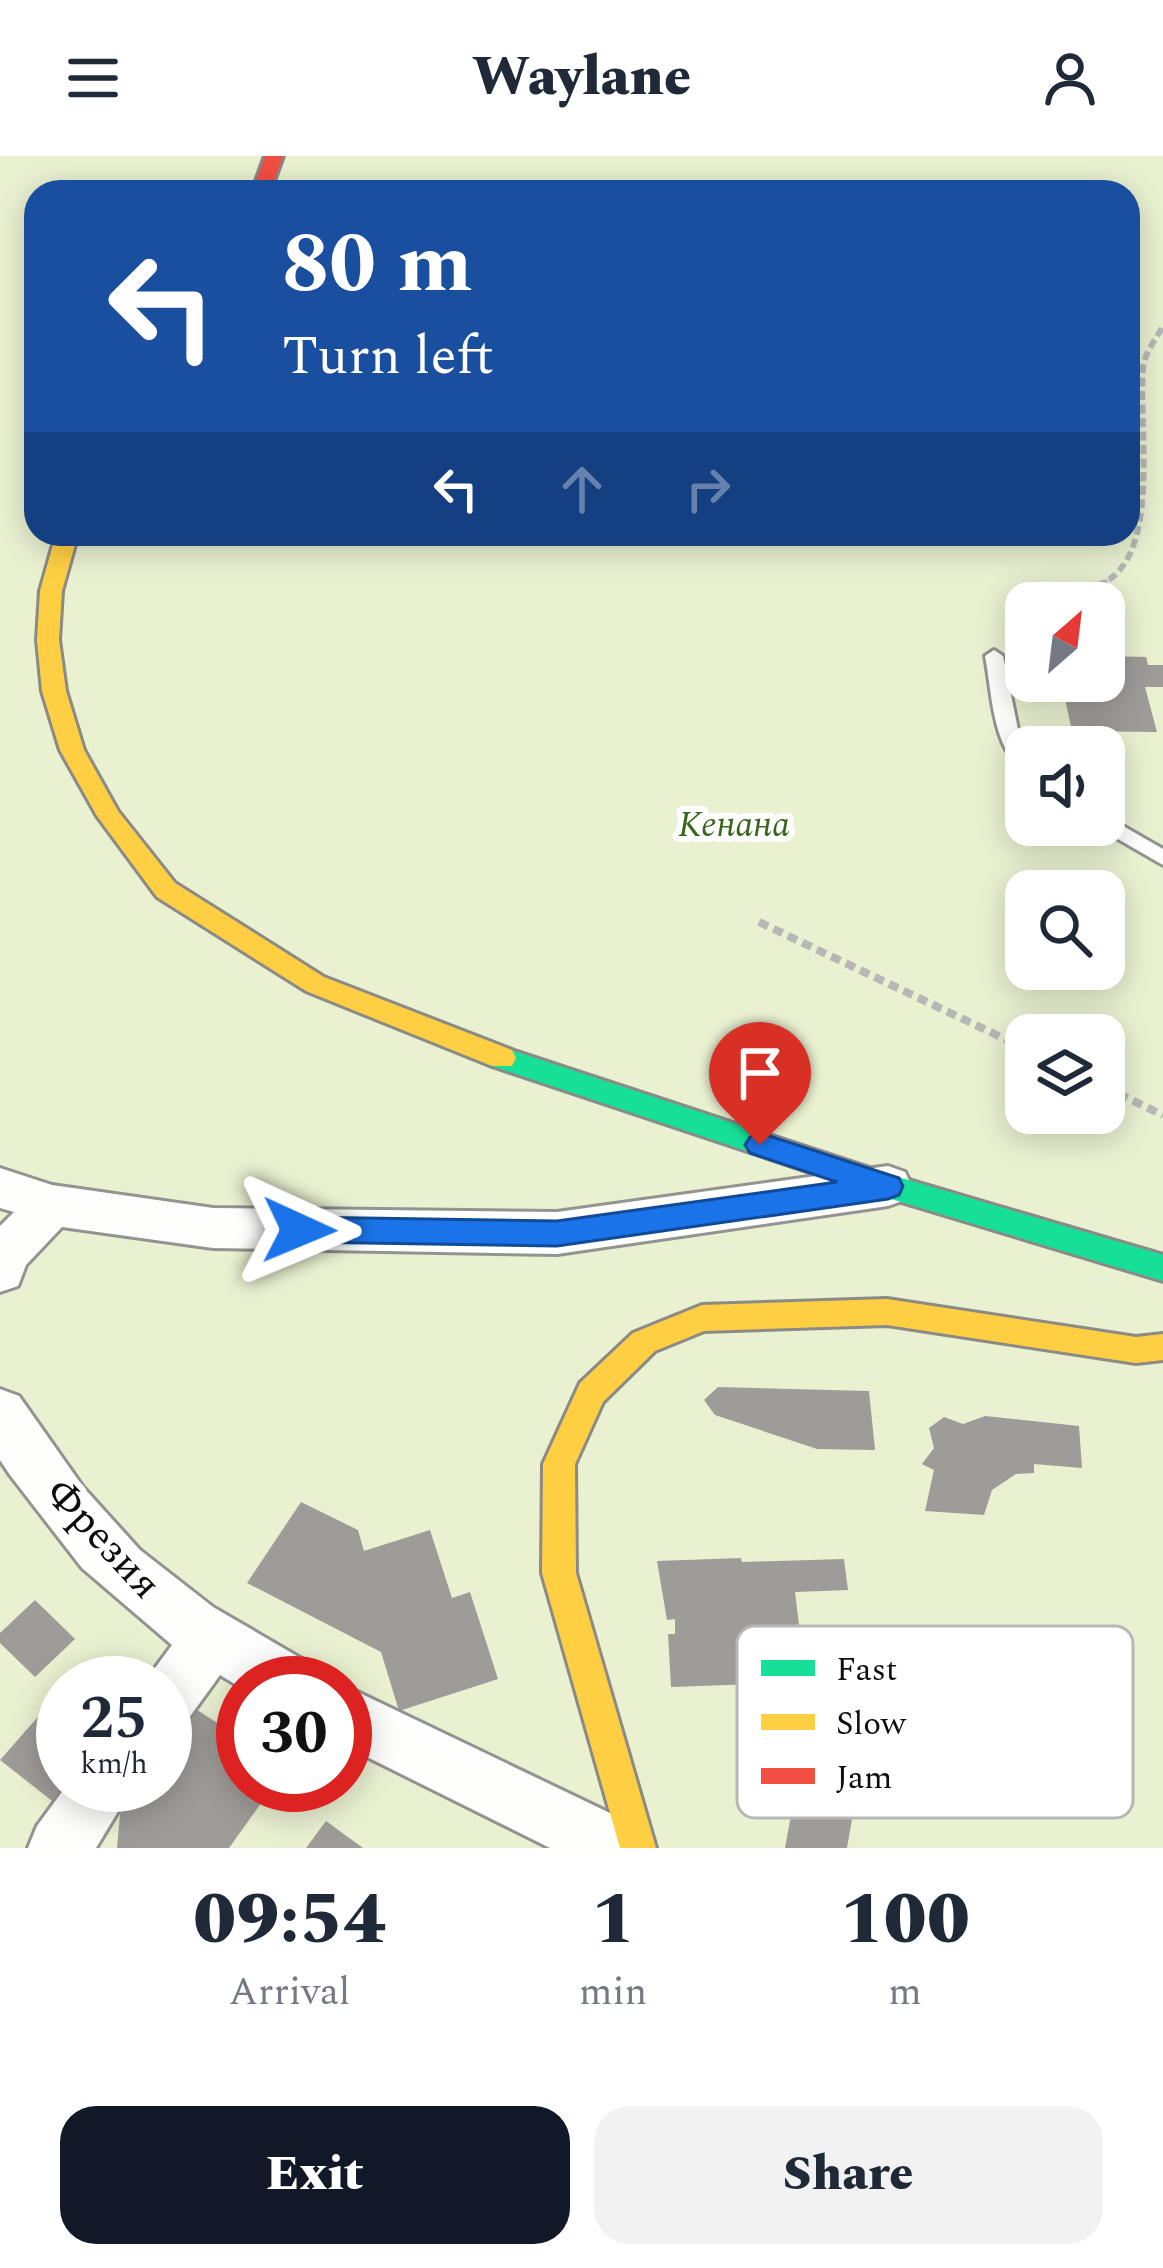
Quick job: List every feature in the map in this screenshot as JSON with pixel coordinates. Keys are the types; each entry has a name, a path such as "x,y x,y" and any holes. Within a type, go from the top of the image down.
{"main road":[{"path":"63,546 50,591 48,640 54,691 72,750 109,816 166,890 316,984 443,1038 888,1186 1163,1268"},
{"path":"638,1848 559,1573 559,1464 591,1393 644,1342 702,1318 886,1312 1136,1350 1163,1347"}],"street":[{"path":"0,1188 52,1205 213,1228 557,1233 888,1186"},
{"path":"0,1270 4,1256 52,1205"},
{"name":"Фрезия","path":"0,1413 20,1447 137,1584 242,1656"},
{"path":"192,1665 212,1638"},
{"path":"372,1730 576,1840"},
{"path":"58,1848 84,1812"}],"lane":[{"path":"994,656 1008,726"},
{"path":"1125,835 1163,859"}],"path":[{"path":"1151,508 1142,363 1163,326"},
{"path":"1110,582 1117,580 1151,531"},
{"path":"759,922 1005,1039"},
{"path":"1125,1097 1163,1115"}],"green space":[{"name":"Кенана","path":"0,156 1163,156 1163,1848 0,1848"}],"building":[{"path":"1125,656 1146,657 1148,665 1163,665 1163,687 1145,687 1157,732 1125,732 1125,726 1071,726 1066,702 1125,702"},
{"path":"718,1387 869,1391 875,1450 817,1449 715,1415 704,1400"},
{"path":"985,1416 1079,1426 1082,1468 1034,1464 1034,1473 1016,1474 992,1490 984,1515 925,1511 934,1470 922,1464 934,1448 929,1428 944,1417 963,1424"},
{"path":"301,1502 358,1530 364,1551 430,1530 452,1598 470,1592 498,1679 399,1711 381,1652 247,1583"},
{"path":"844,1559 848,1590 795,1592 799,1626 737,1626 737,1685 671,1687 668,1634 675,1634 675,1619 667,1620 657,1561"},
{"path":"35,1600 75,1639 57,1656 36,1656 35,1677 0,1643 0,1633"},
{"path":"197,1710 216,1722 216,1812 255,1812 229,1848 117,1848 121,1812 192,1812 192,1717"},
{"path":"36,1719 36,1788 0,1760"},
{"path":"790,1818 852,1818 847,1848 785,1848"},
{"path":"326,1821 363,1848 306,1848"}],"traffic: fast":[{"path":"502,1058 888,1186 1163,1268"}],"traffic: slow":[{"path":"64,546 51,591 48,640 54,691 72,750 109,816 166,890 315,984 502,1058"},
{"path":"638,1848 559,1573 559,1464 591,1393 644,1342 702,1318 887,1312 1136,1350 1163,1347"}],"traffic: jam":[{"path":"265,180 274,156"}],"route":[{"path":"299,1230 557,1233 888,1186 760,1145"}]}
